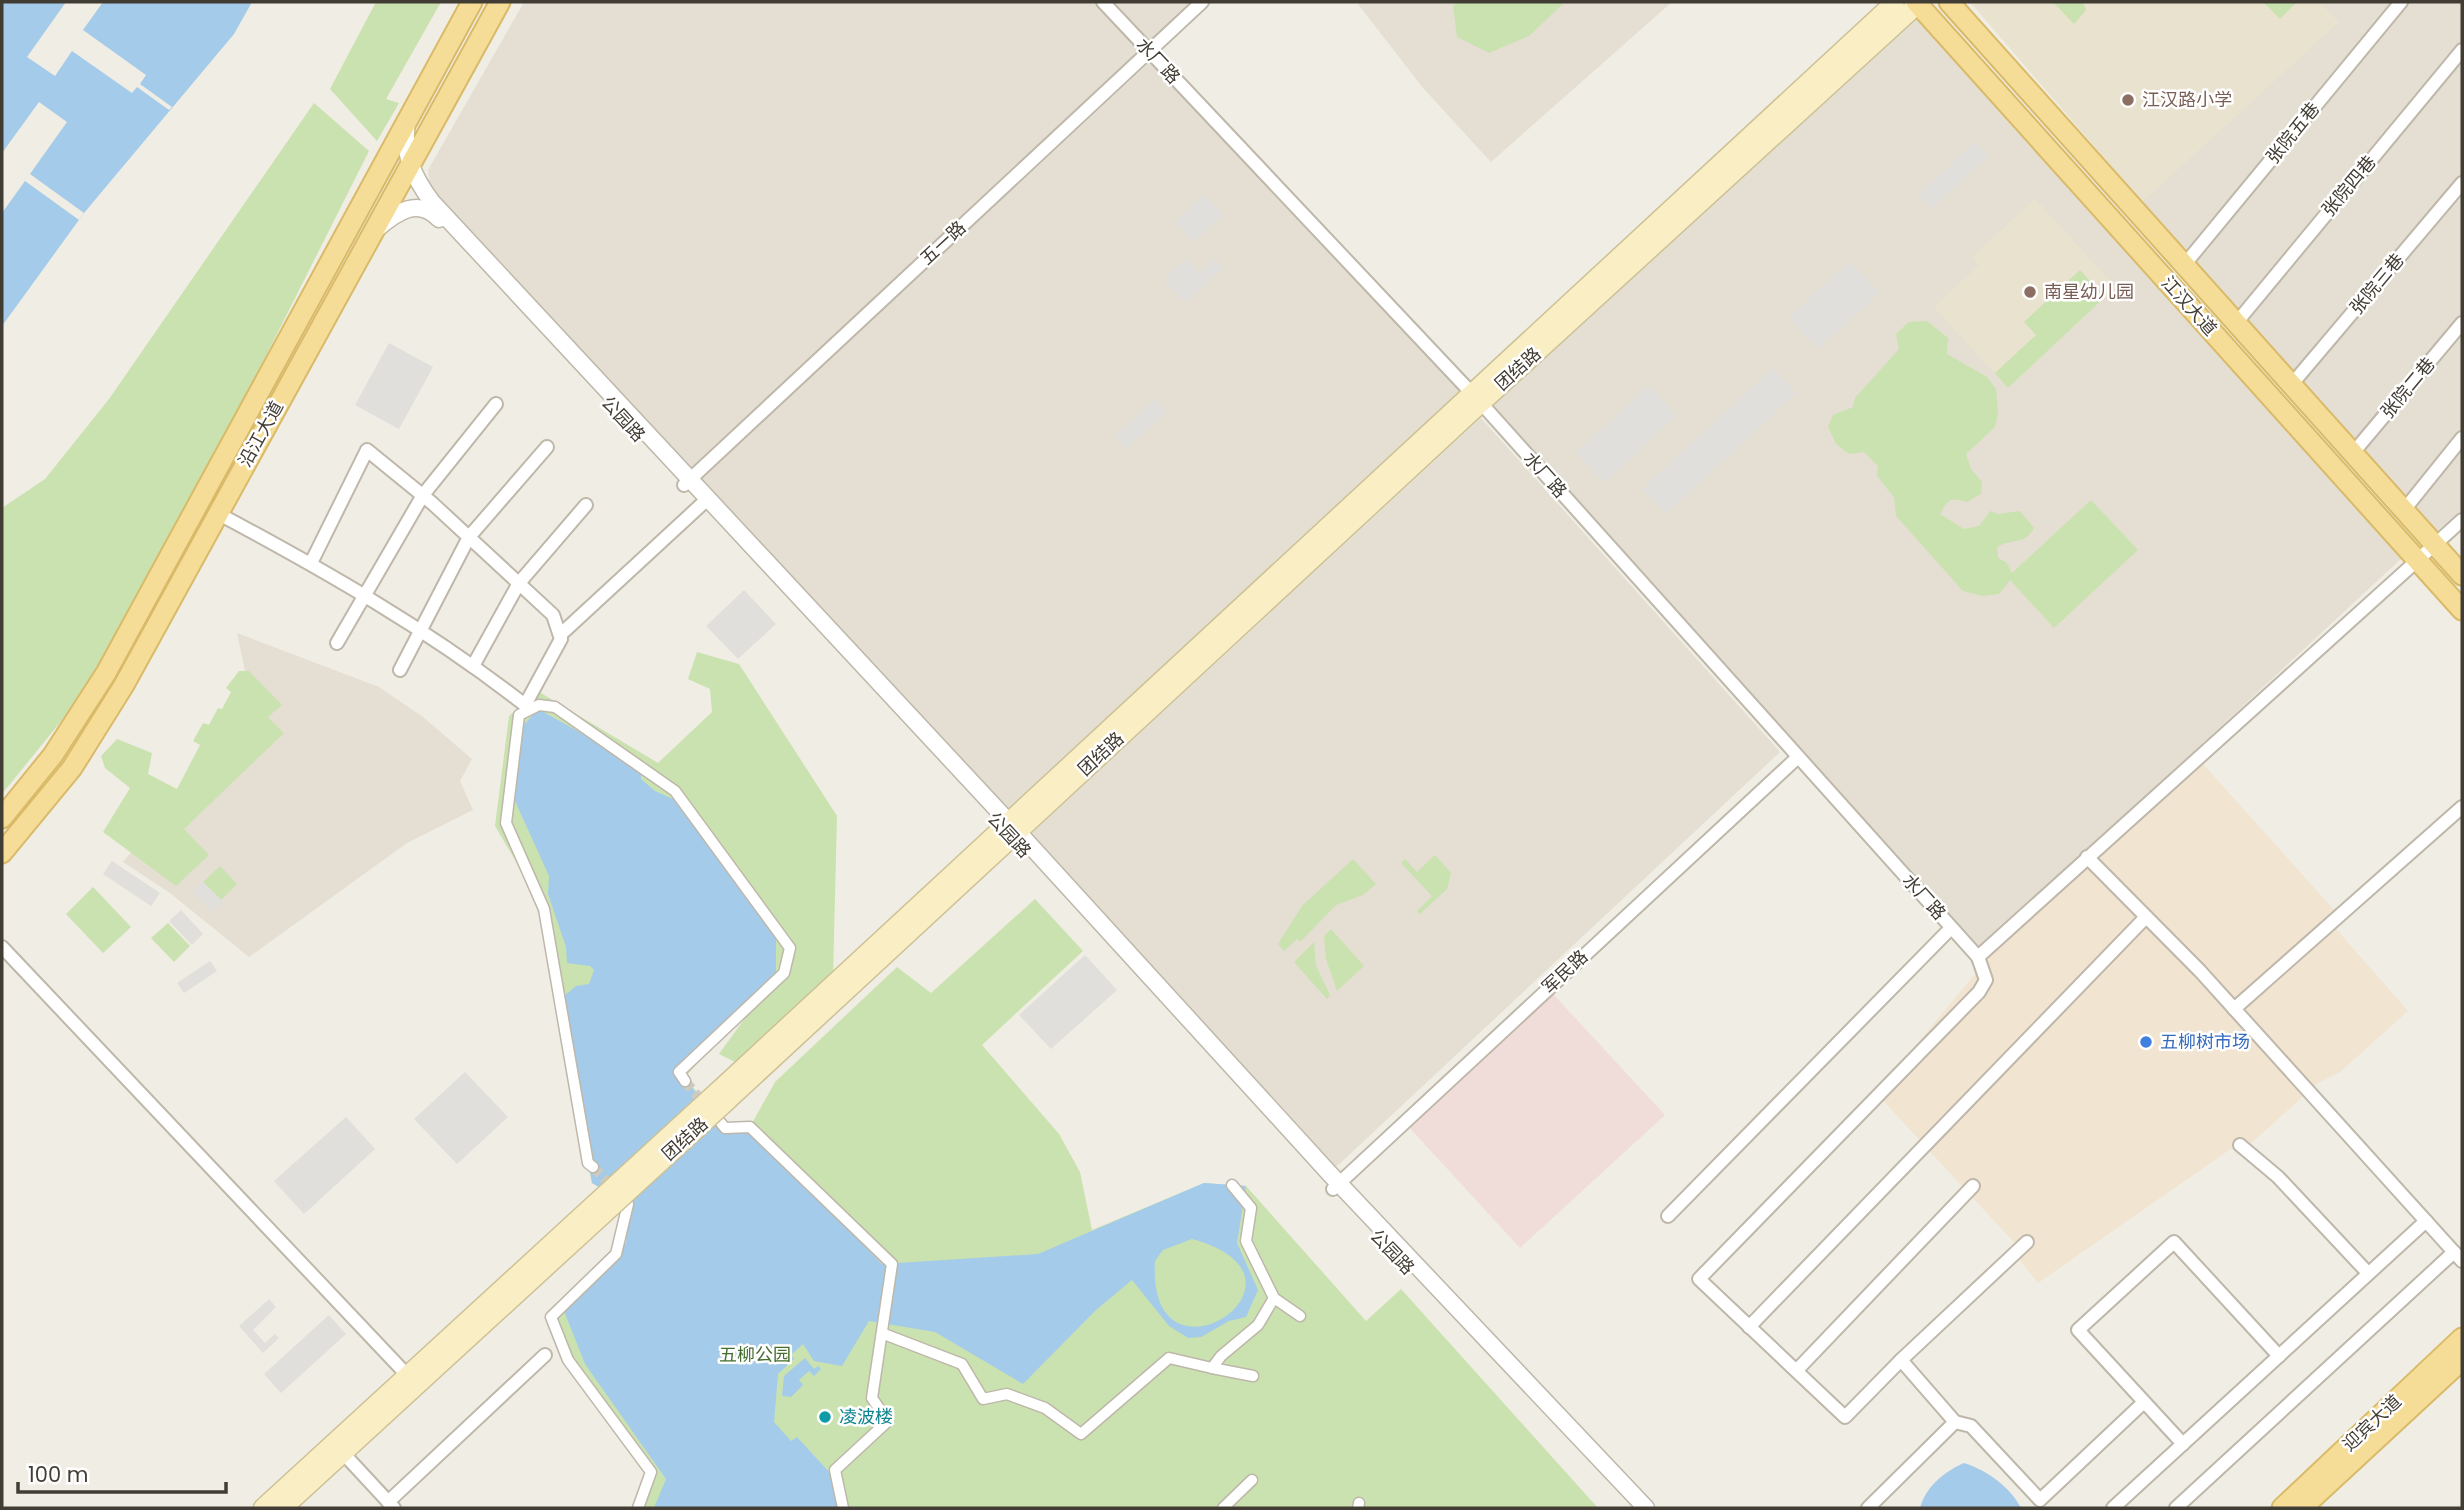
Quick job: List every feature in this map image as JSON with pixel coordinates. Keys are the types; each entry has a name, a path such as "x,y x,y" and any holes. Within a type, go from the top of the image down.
{"main road":[{"name":"沿江大道","path":"2,818 53,755 106,673 472,2"},
{"name":"沿江大道","path":"2,853 72,768 124,685 500,2"},
{"name":"团结路","path":"263,1508 723,1096 1476,398 1895,2"},
{"name":"团结路","path":"1476,398 1918,2"},
{"name":"江汉大道","path":"1918,2 2462,610"},
{"name":"江汉大道","path":"1949,2 2462,575"},
{"name":"团结路","path":"283,1508 579,1227"},
{"name":"迎宾大道","path":"2282,1508 2462,1338"},
{"name":"迎宾大道","path":"2302,1508 2462,1360"}],"street":[{"name":"水厂路","path":"1103,2 1476,398 1978,957"},
{"name":"五一路","path":"687,482 1202,2"},
{"name":"张院五巷","path":"2185,264 2401,2"},
{"name":"张院四巷","path":"2237,322 2462,50"},
{"path":"407,121 405,134 410,164 432,202 1010,830"},
{"name":"张院三巷","path":"2292,384 2462,183"},
{"name":"公园路","path":"371,234 396,213 410,207 423,207 435,215 687,482 702,504 1010,830 1335,1186 1635,1508"},
{"name":"张院二巷","path":"2355,455 2462,323"},
{"name":"张院二巷","path":"2355,455 2462,330"},
{"path":"337,643 423,495 496,404"},
{"path":"2406,512 2462,438"},
{"path":"2406,512 2462,445"},
{"path":"400,670 469,537 547,447"},
{"path":"217,513 364,594 473,666 525,705 561,639 554,615 423,495 367,450 311,563"},
{"path":"560,635 702,504"},
{"path":"473,666 519,583 586,505"},
{"path":"2027,1242 1901,1360 1845,1417 1699,1279 1979,992 1986,980 1978,957 2416,560 2462,514"},
{"path":"2432,542 2462,520"},
{"path":"593,1167 588,1163 544,909 506,823 519,715 538,705 555,707 676,791 790,948 784,974 679,1072 685,1081"},
{"name":"军民路","path":"1335,1186 1798,757"},
{"path":"2234,1009 2462,807"},
{"path":"2087,858 2234,1009 2458,1257 2176,1508"},
{"path":"1749,1327 2146,917"},
{"path":"1668,1216 1951,928"},
{"path":"2,947 408,1376"},
{"path":"721,1123 725,1128 750,1127 892,1264 884,1334 872,1398 888,1422 835,1470 844,1508"},
{"path":"2240,1145 2278,1177 2368,1273"},
{"path":"1232,1185 1251,1208 1247,1241 1274,1298 1300,1316"},
{"path":"1335,1186 1646,1508"},
{"path":"1797,1370 1973,1186"},
{"path":"628,1204 616,1254 551,1317 568,1360 652,1472 638,1508"},
{"path":"2113,1508 2426,1221"},
{"path":"2183,1444 2078,1331 2174,1242 2279,1356"},
{"path":"1212,1368 1221,1356 1258,1325 1274,1298"},
{"path":"884,1334 909,1341 962,1364 983,1399 1007,1394 1045,1408 1081,1434 1169,1358 1253,1376"},
{"path":"343,1453 391,1505 545,1355"},
{"path":"1901,1360 1955,1422 1970,1426 2040,1500 2144,1402"},
{"path":"1868,1508 1955,1422"},
{"path":"1223,1508 1252,1480"}],"shaded area":[{"path":"524,2 1196,2 689,470 431,197 428,170"},
{"path":"1672,2 1491,162 1423,88 1358,4"},
{"name":"江汉路小学","path":"1970,2 2325,2 2322,5 2339,22 2142,202"},
{"path":"2297,2 2462,2 2462,510 2434,533 2124,181"},
{"path":"1917,10 2403,557 1978,952 1487,403"},
{"path":"1151,61 1464,394 1009,812 699,481"},
{"path":"1975,142 1988,156 1931,209 1918,195"},
{"path":"1204,195 1223,215 1194,242 1176,222"},
{"name":"南星幼儿园","path":"2035,199 2116,287 2008,388 1934,307 1979,265 1972,257"},
{"path":"1186,259 1199,273 1215,259 1223,267 1185,303 1163,280"},
{"path":"1850,261 1879,293 1818,349 1789,317"},
{"path":"389,343 433,367 399,429 355,405"},
{"path":"1773,368 1796,393 1666,514 1642,489"},
{"path":"1649,385 1676,415 1604,483 1576,453"},
{"path":"1156,398 1167,411 1126,449 1114,436"},
{"path":"1481,418 1780,752 1334,1169 1031,834"},
{"path":"744,590 776,624 738,659 706,626"},
{"path":"237,633 379,687 423,717 472,759 460,781 473,810 407,843 249,957 170,893 123,862 247,712 245,671"},
{"name":"五柳树市场","path":"2203,764 2343,920 2336,929 2408,1011 2340,1072 2318,1083 2238,1155 2232,1148 2038,1283 2017,1257 2022,1251 1876,1093 1989,957"},
{"path":"112,861 160,893 151,906 103,874"},
{"path":"202,881 223,902 212,912 192,890"},
{"path":"181,910 203,934 192,945 169,921"},
{"path":"1085,955 1117,990 1051,1049 1019,1015"},
{"path":"210,961 217,971 184,993 177,983"},
{"path":"1552,993 1665,1115 1520,1248 1408,1126"},
{"path":"465,1072 508,1117 457,1164 414,1119"},
{"path":"346,1117 375,1149 304,1214 274,1181"},
{"path":"269,1299 276,1307 253,1330 265,1343 275,1334 279,1338 263,1353 239,1326"},
{"path":"329,1315 346,1334 281,1393 264,1374"}],"green space":[{"path":"376,2 441,2 386,99 399,103 377,141 330,89"},
{"path":"1458,2 1565,2 1529,36 1489,53 1457,37 1453,6"},
{"path":"2053,2 2083,2 2086,10 2074,24"},
{"path":"2263,2 2297,2 2280,19"},
{"path":"314,103 369,151 117,652 2,794 2,508 45,479 109,399"},
{"path":"2080,270 2105,297 2008,388 1995,373 2036,335 2024,322"},
{"path":"1927,321 1948,338 1947,354 1987,377 1996,389 1998,413 1995,427 1966,454 1971,469 1982,482 1981,494 1967,502 1951,500 1940,514 1964,529 1979,526 1990,511 1998,514 2020,511 2034,528 2027,537 1997,547 1998,558 2006,562 2012,573 2091,500 2138,550 2054,628 2010,580 1999,594 1982,596 1963,591 1896,516 1894,497 1877,476 1878,466 1864,452 1849,454 1836,444 1828,427 1833,415 1853,407 1855,398 1899,349 1896,334 1909,322"},
{"name":"五柳公园","path":"697,652 739,664 837,816 833,976 739,1064 719,1054 769,985 685,1077 725,1128 750,1127 775,1082 897,967 931,993 1035,899 1083,951 982,1045 1059,1134 1080,1172 1092,1230 1204,1183 1246,1186 1366,1321 1401,1289 1598,1508 641,1508 651,1472 568,1360 557,1319 626,1243 628,1204 592,1183 544,909 495,826 509,716 536,690 658,763 712,712 710,689 688,679","holes":["770,1148 890,1264 882,1264"]},
{"path":"239,671 249,671 282,705 268,717 284,733 184,829 209,855 176,886 103,832 130,788 105,768 101,756 117,739 152,753 148,774 177,789 200,745 193,741 203,723 209,725 218,708 222,709 231,692 226,688"},
{"path":"1435,855 1451,873 1447,889 1420,914 1417,911 1432,896 1401,863 1405,859 1417,872"},
{"path":"1353,859 1376,884 1363,895 1336,905 1300,942 1297,939 1284,951 1278,944 1302,906"},
{"path":"220,866 237,884 221,900 203,882"},
{"path":"93,887 131,927 103,953 66,914"},
{"path":"168,923 190,946 174,962 151,938"},
{"path":"1331,929 1364,966 1337,991 1326,959 1324,936"},
{"path":"1314,942 1316,966 1330,995 1327,999 1294,962"}],"water":[{"path":"2,2 252,2 234,34 84,213 2,326"},
{"path":"538,709 628,759 641,772 641,779 655,791 675,800 776,939 776,978 675,1067 725,1128 750,1127 882,1264 1038,1254 1204,1183 1246,1186 1237,1243 1258,1290 1246,1317 1229,1321 1201,1337 1188,1338 1169,1326 1132,1280 1096,1310 1023,1384 935,1332 869,1321 842,1366 814,1361 803,1344 791,1355 794,1359 778,1374 774,1422 791,1441 797,1437 831,1474 839,1508 654,1508 666,1479 585,1364 564,1311 626,1243 628,1204 592,1183 558,1001 576,986 589,984 594,970 590,966 567,963 566,947 548,894 549,876 515,801 521,728","holes":["1192,1239 1231,1257 1245,1279 1241,1300 1224,1318 1200,1326 1177,1323 1160,1302 1155,1261 1163,1250"]},
{"path":"805,1358 814,1369 818,1366 821,1369 814,1376 809,1371 799,1380 803,1385 791,1397 782,1396 784,1376"},
{"path":"1964,1463 1997,1480 2021,1508 1920,1508 1937,1481"}],"pier":[{"path":"66,2 103,2 83,30 146,75 140,84 172,107 169,110 137,87 132,93 72,51 55,76 27,57"},
{"path":"39,102 67,122 30,174 84,213 79,220 25,181 2,213 2,153"}],"tunnel":[{"path":"685,1081 705,1105"},
{"path":"593,1167 614,1189"}],"place":[{"name":"江汉路小学","path":"2128,100"},
{"name":"南星幼儿园","path":"2030,292"},
{"name":"五柳树市场","path":"2146,1042"},
{"name":"凌波楼","path":"825,1417"}]}
